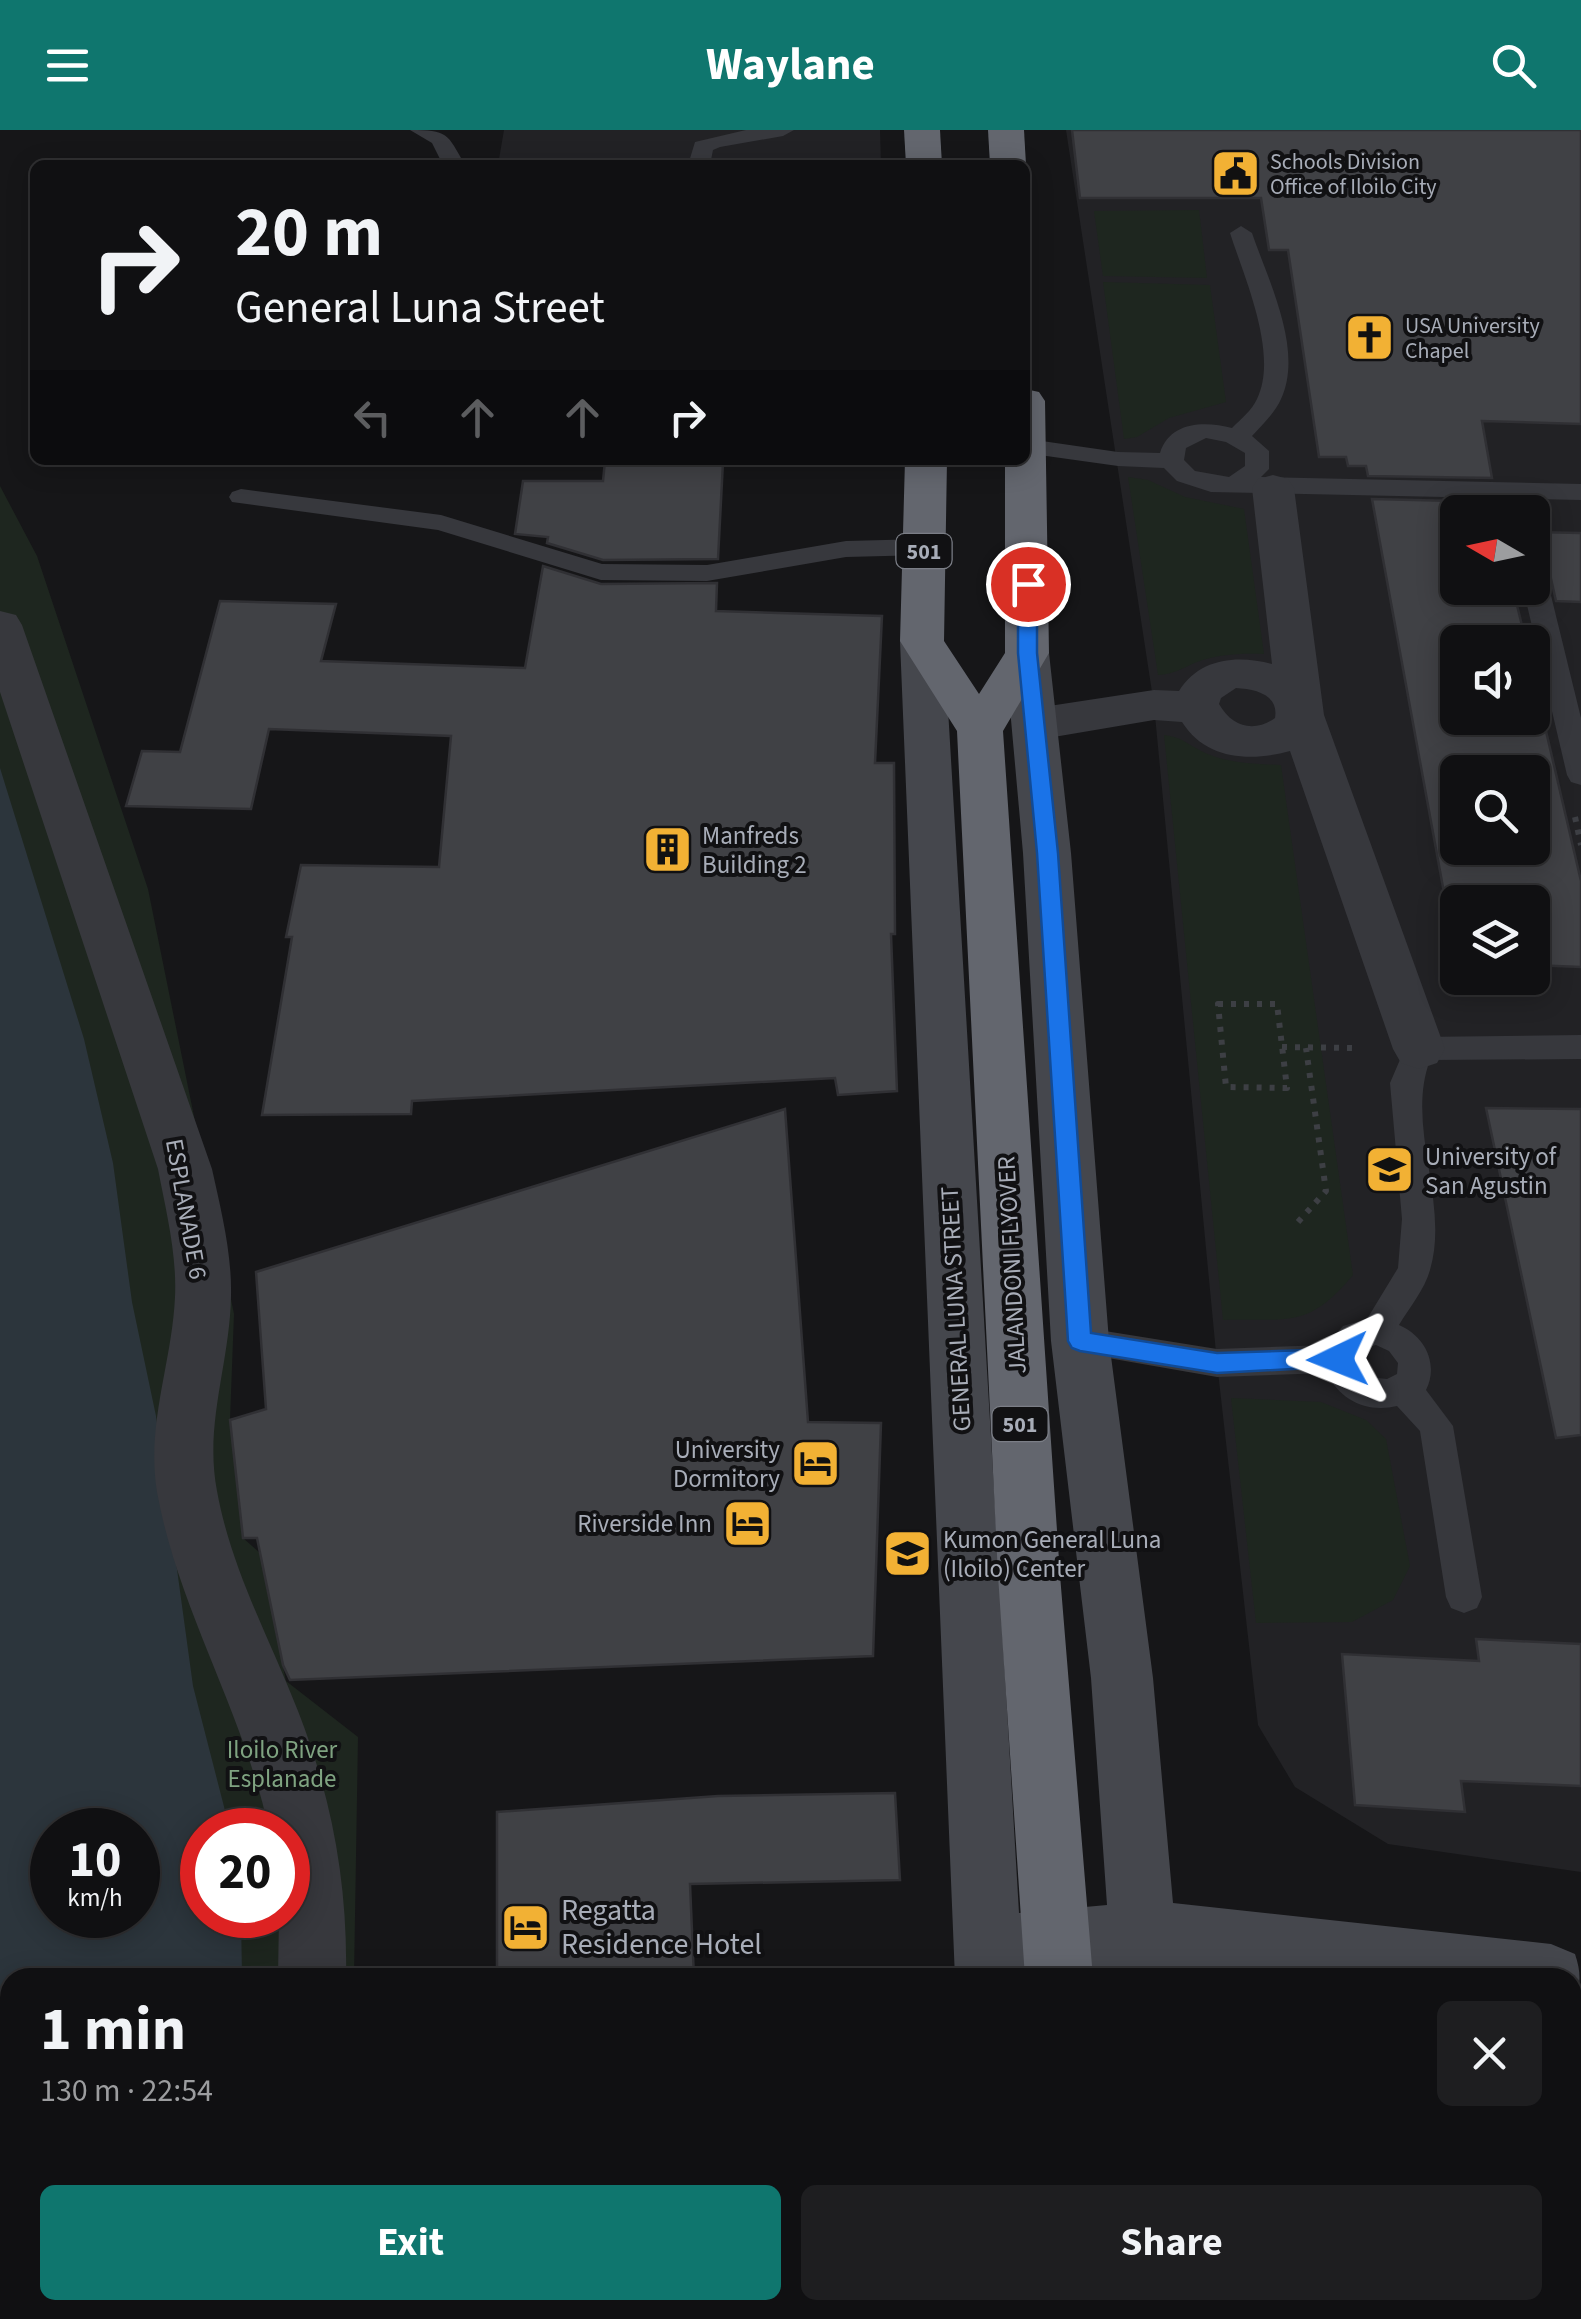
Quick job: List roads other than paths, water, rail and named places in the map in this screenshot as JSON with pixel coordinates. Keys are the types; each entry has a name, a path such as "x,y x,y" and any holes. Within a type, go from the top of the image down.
{"highway":[{"path":"922,130 924,160"},
{"path":"1006,130 1008,160"},
{"name":"GENERAL LUNA STREET","path":"922,641 926,465"},
{"path":"980,732 1027,653 1028,465"},
{"name":"501","path":"922,641 980,732"},
{"name":"JALANDONI FLYOVER","path":"980,732 1028,1555 1058,1968"}],"main road":[{"name":"GENERAL LUNA STREET","path":"922,641 988,1964"},
{"path":"1027,653 1036,724 1080,1341 1122,1678 1145,1956"},
{"path":"988,1964 1145,1956 1222,1939 1467,1968"}],"street":[{"path":"1255,485 1300,709 1419,1049"},
{"name":"ESPLANADE 6","path":"0,625 185,1170 203,1308 180,1432 187,1491 217,1599 276,1738 302,1822 312,1888 312,1968"},
{"path":"1232,674 1265,676 1279,682 1300,709 1286,736 1253,743 1218,734 1206,725 1197,706 1199,693 1206,684 1232,674"},
{"path":"1036,724 1154,705 1197,706"}],"lane":[{"path":"421,130 440,139 451,160"},
{"path":"700,160 703,147 714,142 782,130"},
{"path":"1238,436 1268,400 1277,376 1276,351 1240,233"},
{"path":"1171,462 1175,444 1195,432 1225,432 1238,436 1257,451 1255,485"},
{"path":"1030,446 1171,462 1198,481 1440,497"},
{"path":"1550,497 1581,492"},
{"path":"241,497 440,523 601,572 707,573 846,549 924,547"},
{"path":"1540,605 1581,775"},
{"path":"1378,1331 1414,1270 1418,1219 1406,1082 1419,1049 1581,1047"},
{"path":"1378,1331 1402,1341 1415,1360 1412,1382 1394,1395 1368,1394 1345,1379 1338,1359 1346,1340 1355,1334 1378,1331"},
{"path":"1080,1341 1217,1363 1338,1359"},
{"path":"1404,1389 1436,1426 1464,1598"}],"place":[{"name":"Schools Division Office of Iloilo City","path":"1235,174"},
{"name":"USA University Chapel","path":"1370,338"},
{"name":"Manfreds Building 2","path":"667,849"},
{"name":"University of San Agustin","path":"1390,1170"},
{"name":"University Dormitory","path":"815,1463"},
{"name":"Riverside Inn","path":"747,1523"},
{"name":"Kumon General Luna (Iloilo) Center","path":"908,1553"},
{"name":"Regatta Residence Hotel","path":"526,1927"}],"park label":[{"name":"Iloilo River Esplanade","path":"282,1764"}]}
